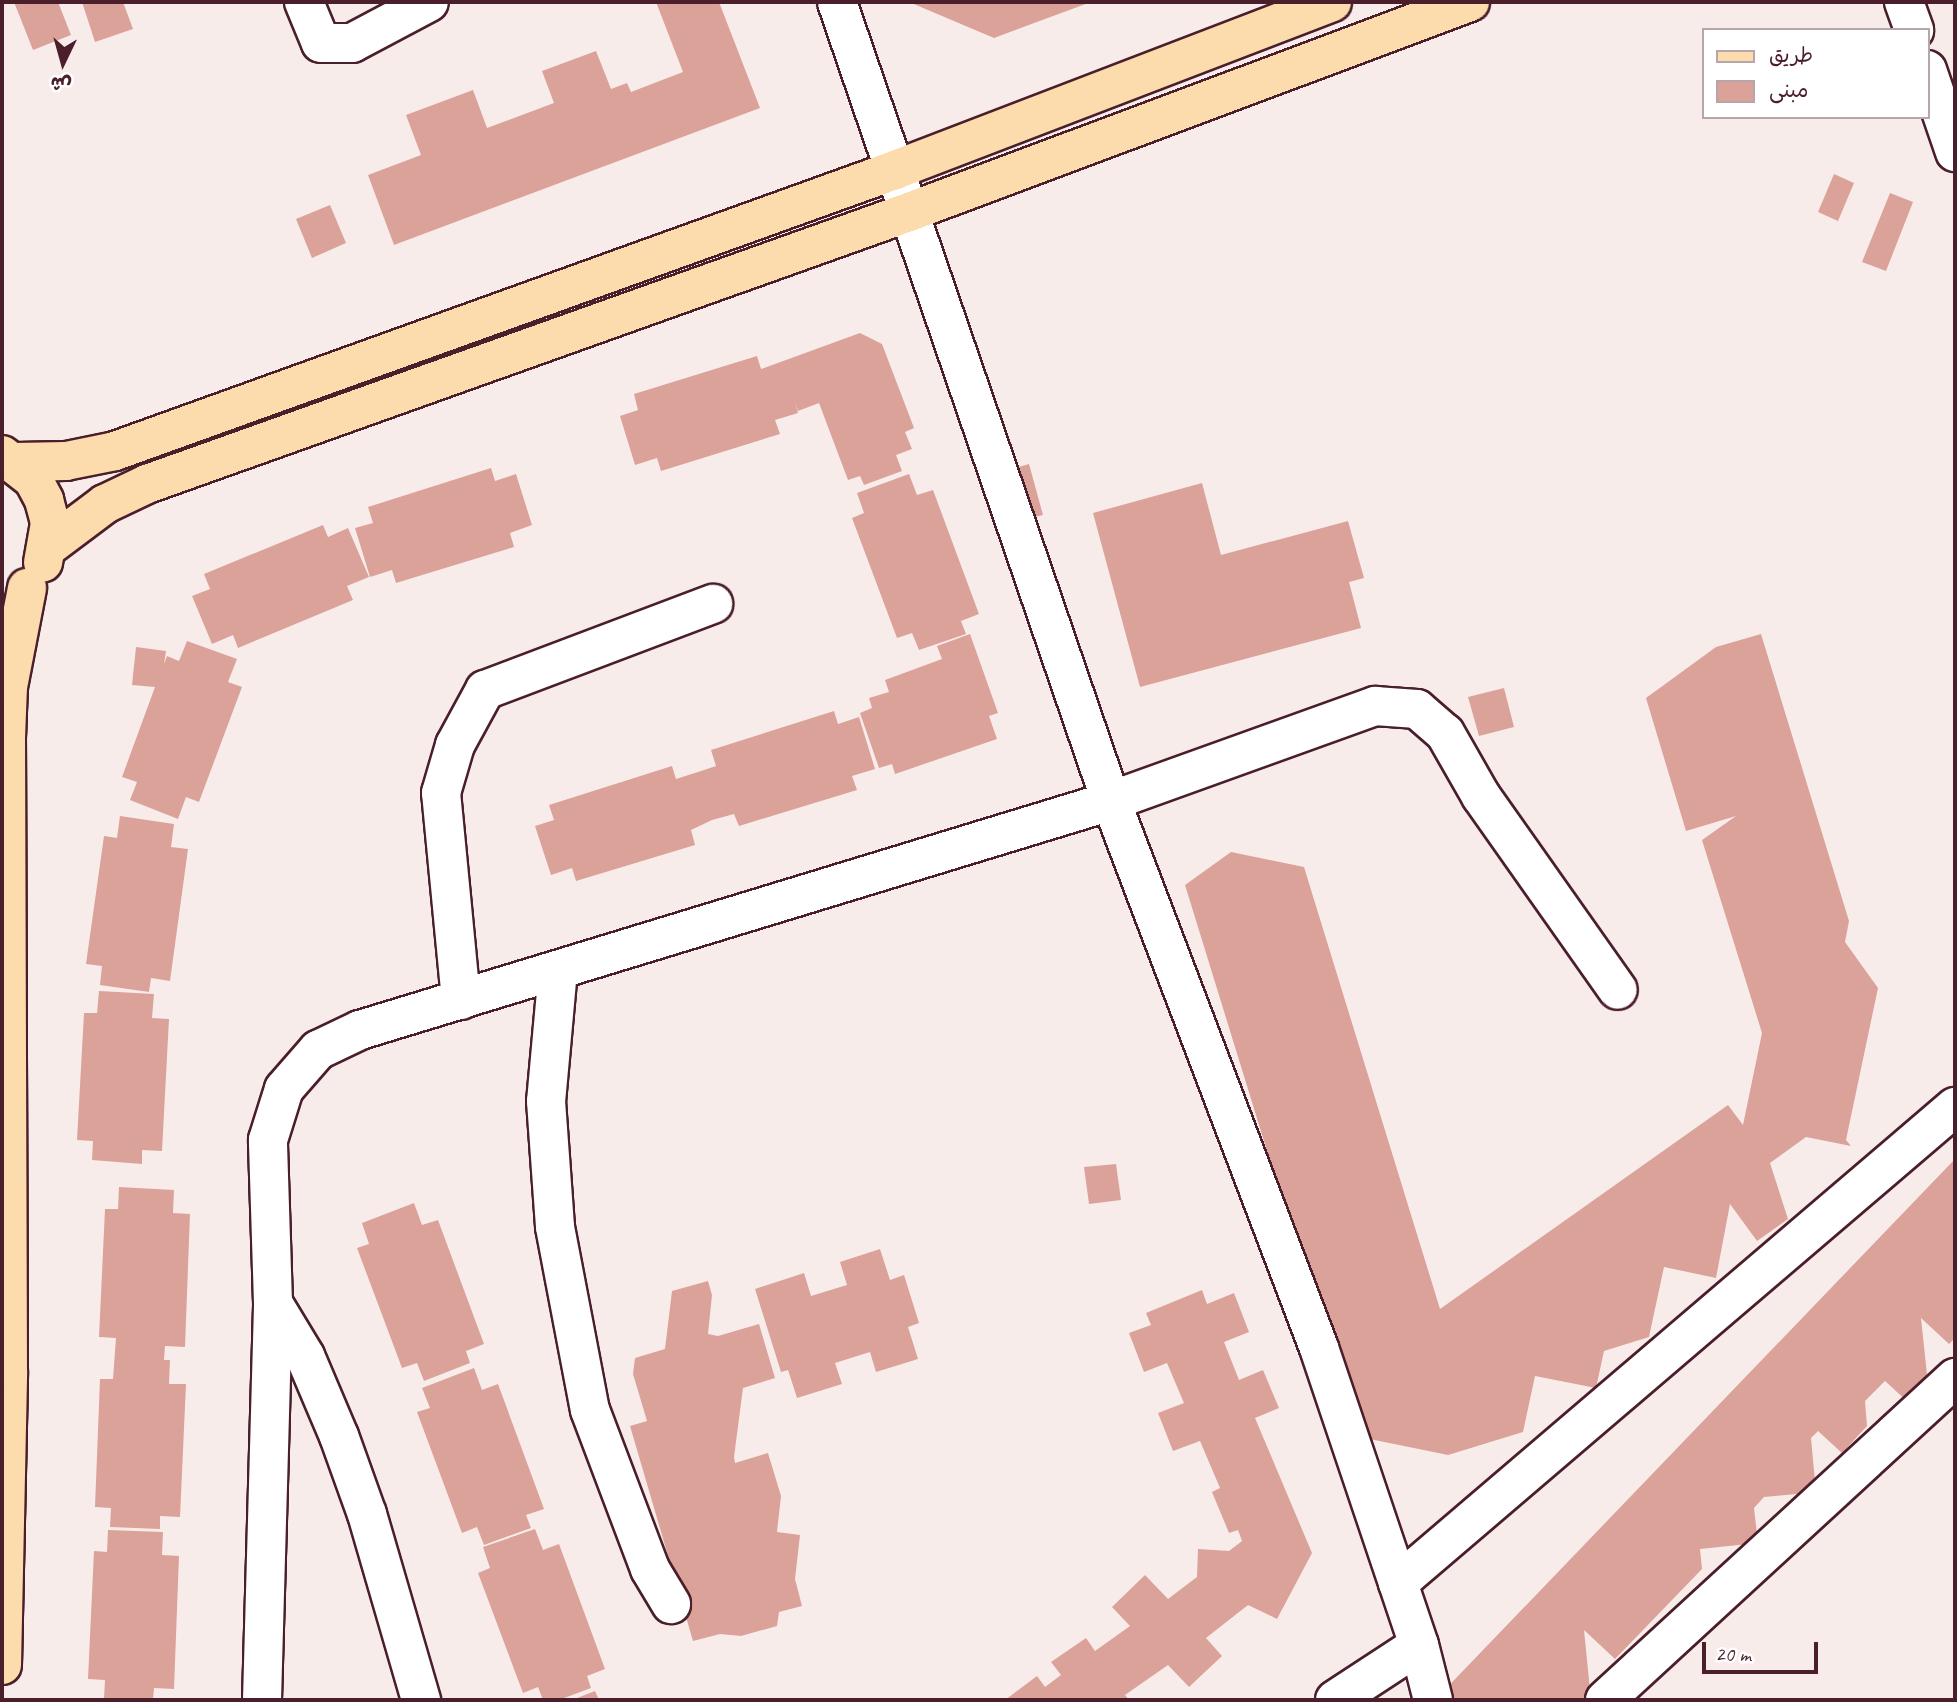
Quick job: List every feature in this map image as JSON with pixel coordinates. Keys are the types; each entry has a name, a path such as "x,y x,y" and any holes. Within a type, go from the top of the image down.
{"main road":[{"path":"9,459 66,461 115,451 895,170 1332,2"},
{"path":"2,1665 8,1371 6,738 15,597 49,547 105,504 147,484 909,212 1470,2"},
{"path":"9,459 44,500 49,547"}],"street":[{"path":"304,2 321,43 352,43 429,2"},
{"path":"837,2 1111,801 1319,1348 1419,1645 1433,1700"},
{"path":"1904,2 1913,28"},
{"path":"1929,75 1955,152"},
{"path":"461,1000 441,793 456,745 485,690 713,604"},
{"path":"262,1700 273,1303 268,1140 284,1089 318,1050 360,1030 1111,801 1374,706 1417,709 1445,733 1481,796 1618,990"},
{"path":"558,970 546,1101 555,1227 590,1410 650,1569 671,1604"},
{"path":"1398,1583 1955,1107"},
{"path":"273,1303 305,1356 339,1436 367,1514 421,1700"},
{"path":"1605,1700 1955,1378"},
{"path":"1335,1700 1419,1645"}],"building":[{"path":"14,2 58,2 71,35 33,50"},
{"path":"82,2 123,2 133,29 95,42"},
{"path":"656,2 719,2 760,108 394,245 368,175 421,155 406,115 473,90 487,128 554,103 542,71 596,51 611,89 627,83 631,92 683,72"},
{"path":"909,2 1091,2 994,38"},
{"path":"1834,174 1854,183 1838,221 1818,212"},
{"path":"1890,193 1913,202 1886,271 1862,262"},
{"path":"330,205 346,243 312,258 296,219"},
{"path":"860,333 882,344 914,428 905,432 912,449 896,455 902,471 864,485 860,476 848,480 819,403 798,411 795,402 798,413 775,420 780,434 661,471 657,458 635,465 620,416 638,410 634,394 757,356 761,369"},
{"path":"1029,464 1043,515 1022,520 1008,470"},
{"path":"491,468 495,481 516,474 532,525 510,533 514,547 396,583 392,570 370,577 355,528 373,523 368,507"},
{"path":"909,474 917,495 933,490 979,614 961,621 966,634 919,650 912,633 897,638 852,518 864,513 857,493"},
{"path":"1202,483 1221,555 1348,521 1364,578 1349,582 1361,628 1140,687 1093,513"},
{"path":"323,525 328,537 348,528 369,577 347,586 353,600 238,648 233,635 212,644 192,596 210,589 204,574"},
{"path":"970,634 998,713 989,716 997,739 895,774 892,764 879,768 860,713 872,708 869,698 889,692 885,680 942,659 937,646"},
{"path":"1761,634 1849,921 1845,942 1878,988 1846,1140 1851,1146 1806,1137 1770,1163 1788,1219 1757,1241 1730,1204 1716,1278 1664,1267 1649,1337 1604,1351 1596,1388 1535,1376 1523,1432 1448,1455 1355,1436 1185,885 1231,852 1304,867 1440,1309 1728,1105 1743,1125 1762,1033 1702,840 1736,816 1686,831 1646,698 1716,647"},
{"path":"187,641 237,659 228,682 242,687 199,802 186,797 178,819 130,800 137,782 122,777 155,687 132,685 136,647 166,651 164,664 167,656 179,661"},
{"path":"1504,688 1514,727 1479,736 1468,697"},
{"path":"834,711 838,724 859,717 875,769 852,776 857,790 739,826 734,814 712,820 691,830 695,845 576,881 572,868 551,875 535,826 554,820 549,805 672,766 676,779 698,772 716,766 711,750"},
{"path":"120,816 174,824 171,847 188,849 170,981 151,978 149,992 100,985 102,966 86,964 104,836 117,838"},
{"path":"99,991 154,994 152,1018 169,1019 162,1151 142,1150 142,1164 92,1160 93,1141 77,1140 84,1013 97,1013"},
{"path":"1955,1159 1955,1338 1949,1344 1921,1318 1928,1384 1909,1403 1885,1381 1865,1401 1867,1426 1842,1453 1818,1431 1811,1438 1816,1492 1764,1497 1754,1508 1758,1543 1700,1549 1702,1569 1615,1659 1584,1630 1591,1700 1435,1700"},
{"path":"1116,1164 1121,1200 1089,1204 1084,1167"},
{"path":"119,1187 174,1190 173,1213 190,1214 185,1347 165,1346 164,1360 170,1360 169,1384 186,1384 180,1517 160,1516 160,1529 110,1527 111,1508 95,1507 100,1379 113,1379 116,1338 99,1337 105,1209 118,1209"},
{"path":"414,1203 422,1225 438,1220 484,1344 466,1351 470,1363 424,1381 417,1363 402,1368 357,1248 369,1244 362,1223"},
{"path":"880,1249 890,1280 904,1275 919,1323 908,1327 918,1359 876,1372 870,1352 835,1363 842,1384 797,1398 788,1370 781,1372 755,1289 804,1273 811,1296 847,1285 840,1262"},
{"path":"708,1281 712,1295 708,1334 718,1336 759,1324 775,1378 743,1388 734,1457 735,1463 768,1453 781,1496 777,1532 800,1535 795,1579 802,1606 779,1612 777,1626 741,1636 720,1634 693,1641 630,1426 647,1421 633,1374 635,1358 665,1349 672,1291"},
{"path":"1202,1290 1207,1304 1234,1293 1249,1332 1224,1342 1239,1380 1263,1370 1279,1408 1255,1418 1312,1553 1277,1619 1248,1605 1206,1638 1222,1656 1189,1687 1168,1665 1125,1695 1129,1700 1005,1700 1037,1676 1045,1687 1061,1675 1051,1662 1086,1638 1095,1651 1130,1626 1112,1607 1145,1575 1168,1599 1197,1577 1198,1549 1229,1551 1242,1541 1238,1530 1229,1533 1212,1492 1220,1488 1200,1441 1173,1451 1158,1413 1184,1403 1167,1363 1144,1372 1129,1333 1151,1325 1146,1313"},
{"path":"474,1368 482,1390 498,1384 544,1509 526,1515 531,1528 484,1545 477,1527 462,1533 417,1412 430,1408 422,1388"},
{"path":"535,1529 543,1550 559,1544 605,1669 587,1676 591,1688 559,1700 543,1700 538,1687 523,1693 478,1573 490,1568 483,1547"},
{"path":"108,1530 163,1532 162,1555 179,1556 174,1689 154,1688 153,1700 104,1699 105,1680 88,1679 94,1551 107,1552"},
{"path":"595,1691 599,1700 572,1700"}]}
